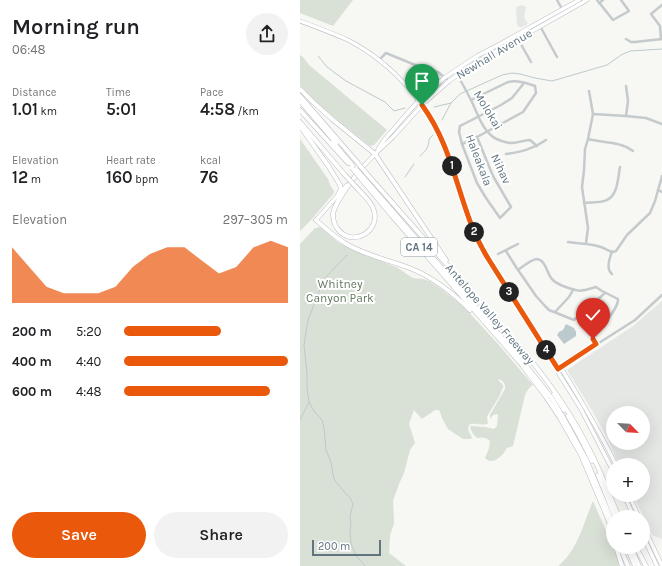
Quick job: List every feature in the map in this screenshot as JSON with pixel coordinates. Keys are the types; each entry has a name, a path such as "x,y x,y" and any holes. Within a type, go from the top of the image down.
{"highway":[{"path":"300,89 332,119 375,154 455,274"},
{"name":"Antelope Valley Freeway","path":"300,96 365,177 392,216 477,314 558,399 576,423 589,448 616,510"},
{"path":"300,101 354,165"},
{"path":"300,104 354,165"},
{"name":"Antelope Valley Freeway","path":"300,110 354,165 455,274 538,377 581,455 606,513"},
{"path":"300,122 345,175 356,187 371,205 375,216 372,226 368,232 361,236 354,237 340,233 334,224 333,216 334,209 338,201 359,172"},
{"path":"300,126 340,185 341,188 338,195"},
{"path":"365,177 538,377"},
{"path":"316,220 337,238 350,246 426,276 450,292 470,311 477,314"},
{"path":"558,399 586,449 612,510"},
{"path":"618,554 622,566"},
{"path":"624,554 629,566"},
{"path":"630,554 635,566"},
{"path":"634,554 639,566"},
{"path":"640,554 646,566"}],"main road":[{"name":"Newhall Avenue","path":"375,154 384,140 419,100 444,78 477,56 534,28 544,19 579,0"},
{"name":"Newhall Avenue","path":"316,220 375,154 393,138 437,90 449,80 518,39 519,36 531,29 540,26 588,0"},
{"path":"549,21 562,9"},
{"path":"300,21 348,40 379,60 407,86 419,100 436,127 447,150 471,225 480,244 558,369 559,374 589,424 607,458"},
{"path":"558,369 563,371 582,401 612,458"},
{"path":"650,540 662,566"},
{"path":"650,551 657,566"}],"street":[{"path":"557,0 562,9"},
{"path":"570,10 572,6 582,0"},
{"path":"603,0 598,1 613,20 629,11 620,0"},
{"path":"626,39 631,42 635,42 661,39 660,26 651,14 662,6"},
{"path":"540,26 557,57"},
{"path":"518,39 531,62"},
{"path":"379,60 386,53 438,72 444,78 449,80"},
{"path":"457,74 459,70 477,56"},
{"name":"Molokai","path":"457,74 478,116 493,138 512,143 530,140 537,146"},
{"path":"437,90 444,78"},
{"path":"462,144 523,112 536,92 535,86 513,81 508,82 471,100"},
{"path":"478,116 512,98 524,83"},
{"path":"626,86 628,101 626,116"},
{"path":"586,243 588,228 582,186 585,149 593,114 589,91"},
{"path":"593,114 646,118 662,124"},
{"name":"Haleakala","path":"478,116 460,126 459,132 477,183 500,218"},
{"name":"Nihav","path":"477,137 492,176 511,207 500,218"},
{"path":"588,139 613,142 633,151"},
{"path":"506,154 519,152 537,146 546,140"},
{"path":"584,203 608,200 616,190 620,167"},
{"path":"612,274 608,269 612,252 616,251 627,235 650,213 662,176"},
{"path":"658,190 662,192"},
{"path":"568,242 578,244 586,243 612,252"},
{"path":"498,254 518,244"},
{"path":"506,251 540,301 549,310 575,320 605,293"},
{"path":"518,270 534,260 540,260 552,280 573,290 579,291 586,291 595,287 618,299 618,303 605,324 593,337 596,344"},
{"path":"555,312 569,297 573,290"},
{"path":"558,369 635,320 662,295"}],"shaded area":[{"path":"522,5 526,7 524,17 528,24 519,27 517,24 516,7"},
{"path":"662,301 662,539 652,535 650,531 650,510 640,510 636,502 650,502 650,458 616,458 612,450 650,450 650,406 606,406 606,436 567,370 633,326"},
{"path":"566,324 574,328 576,336 564,344 557,335 563,330"}],"green space":[{"path":"300,0 353,0 333,26 300,13"},
{"path":"300,55 309,65 387,130 374,145 370,146 319,105 300,85"},
{"path":"300,139 328,179 334,193 300,231"},
{"name":"Whitney Canyon Park","path":"318,227 338,242 349,248 398,268 413,278 429,281 440,288 464,307 533,385 529,388 525,395 513,446 507,448 503,454 492,461 485,458 490,441 474,436 470,426 494,429 497,426 498,415 493,415 490,419 490,415 505,389 505,384 499,379 498,380 503,387 487,417 488,423 469,425 468,430 472,437 471,439 463,439 448,429 439,410 435,410 422,419 414,410 409,424 415,443 410,450 404,473 393,501 394,523 390,536 389,553 406,566 300,566 300,244 315,228"},
{"path":"593,501 606,531 606,554 616,554 619,566 558,566 570,553 583,527"}],"waterway":[{"path":"434,107 451,103 460,94 502,75 512,73 552,81 607,65 621,55 630,51 662,49"},
{"path":"318,56 327,67 346,81 385,102 394,111 405,108"},
{"path":"442,120 451,103"},
{"path":"420,156 427,149 429,139 433,135"},
{"path":"405,177 414,164"},
{"path":"300,420 309,402 304,345 308,320 324,279 347,255"},
{"path":"309,402 314,411 322,420 326,450 331,462 335,481 350,498 353,504 350,516 351,544 357,557 365,566"}],"route":[{"path":"422,105 434,123 447,150 475,235 489,260 558,369 596,344 593,339"}]}
